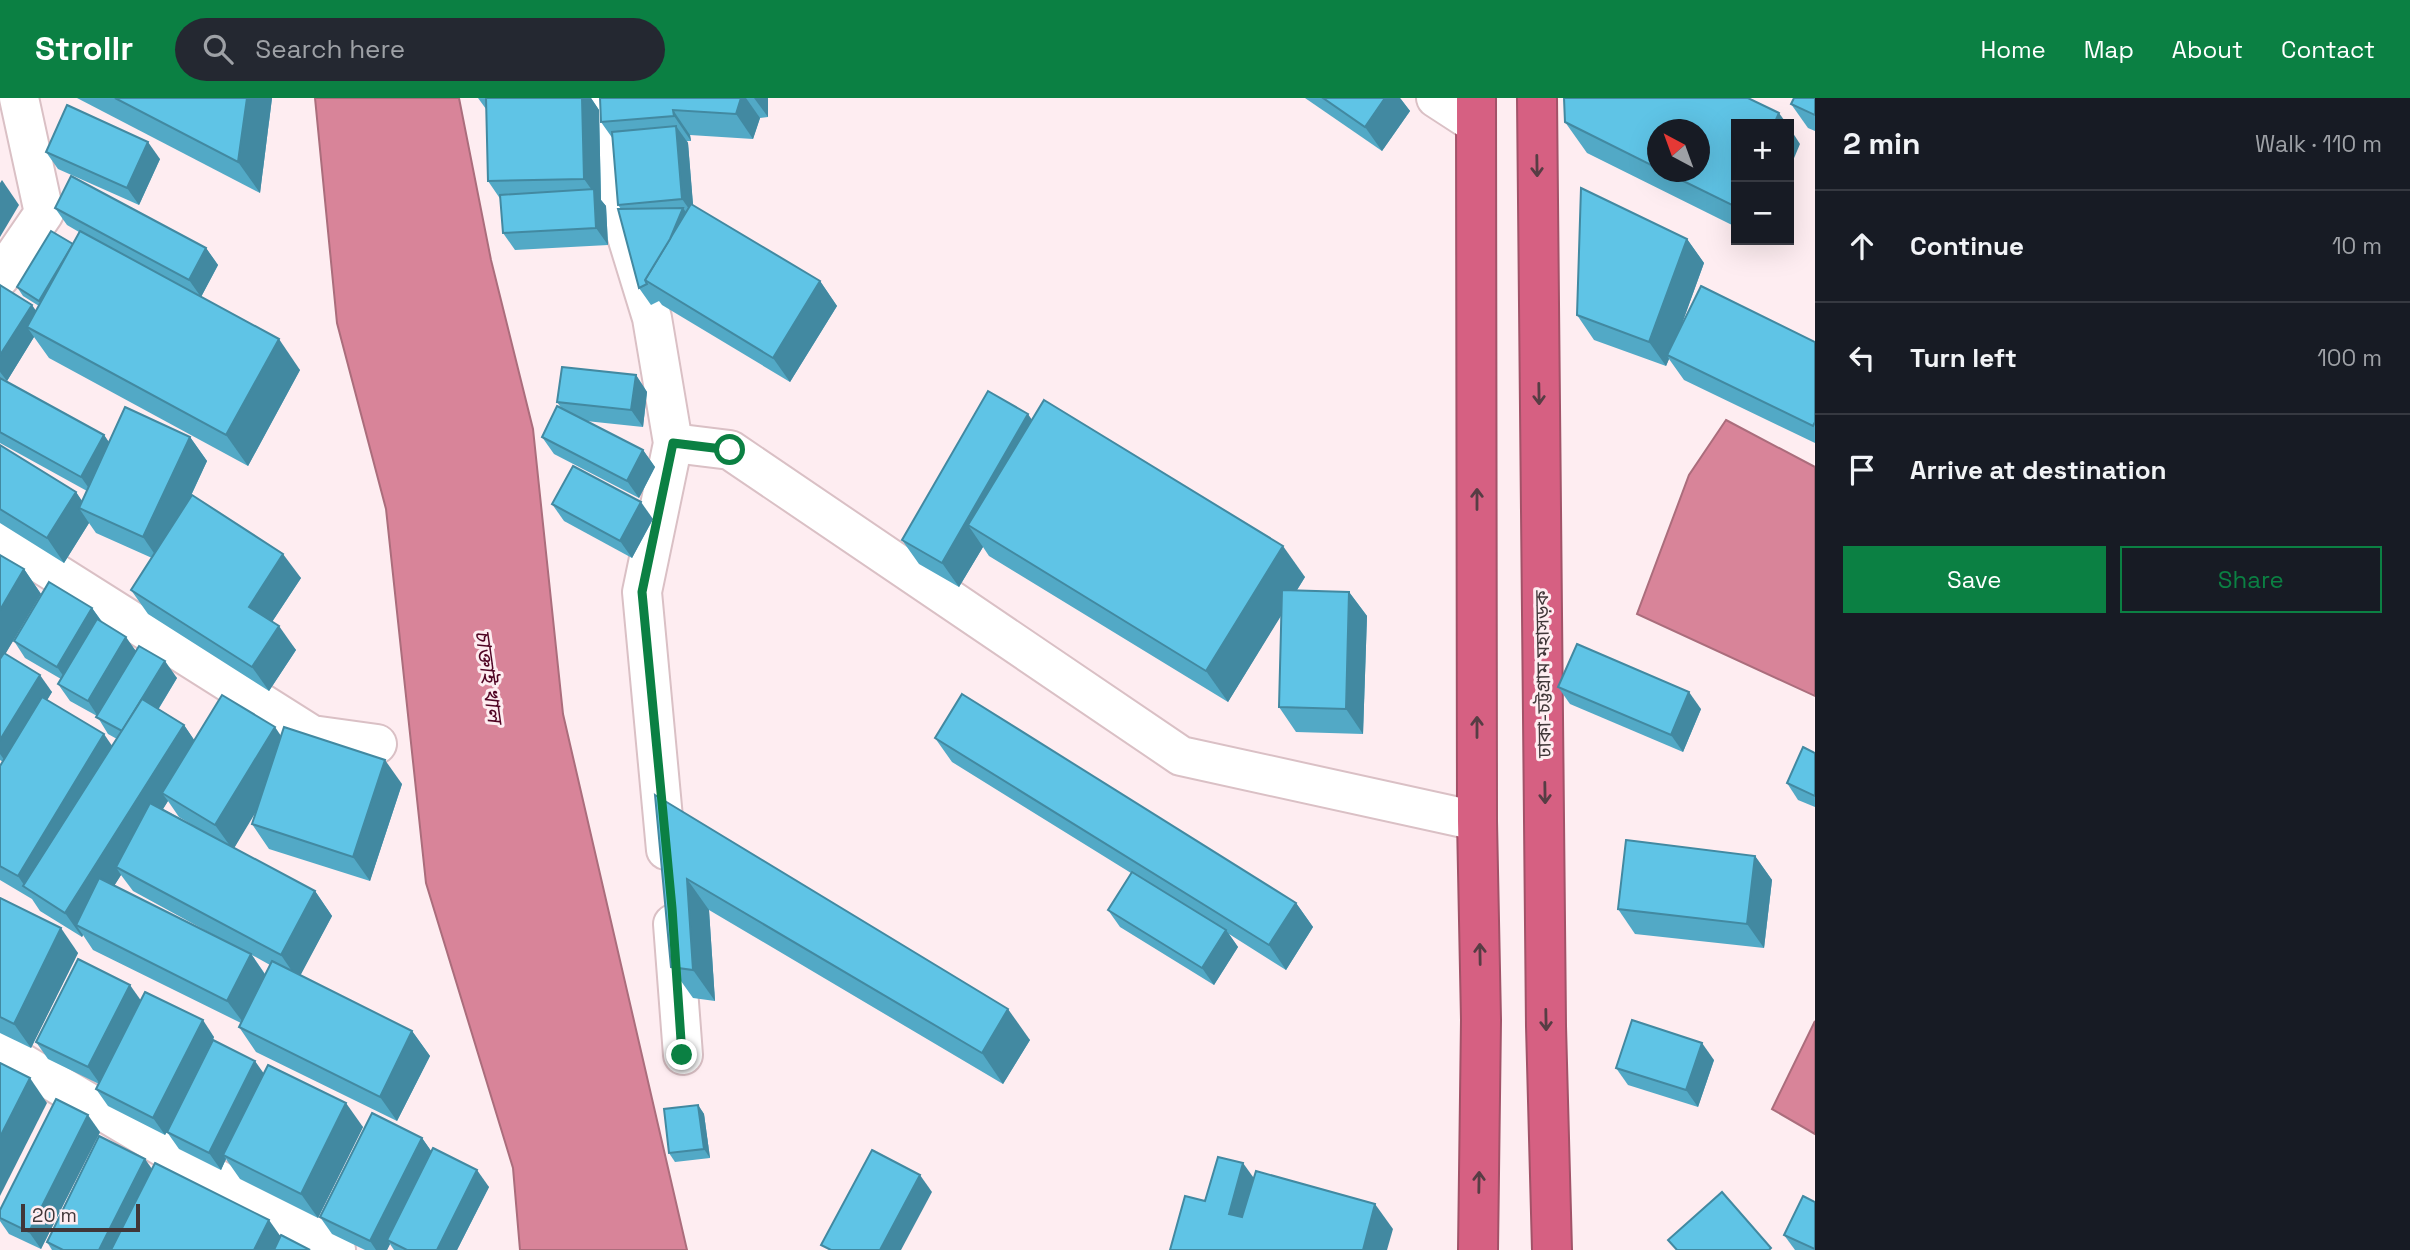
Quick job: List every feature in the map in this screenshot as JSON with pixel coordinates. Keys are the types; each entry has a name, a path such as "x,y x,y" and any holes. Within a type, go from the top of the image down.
{"highway":[{"name":"ঢাকা-চট্টগ্রাম মহাসড়ক","path":"1537,98 1546,1026 1552,1250"},
{"path":"1476,111 1477,821 1481,1020 1478,1250"}],"street":[{"path":"0,277 44,213 19,98"},
{"path":"606,98 620,214 652,318 673,443 642,592 670,887 682,1055"},
{"path":"1436,98 1476,111"},
{"path":"673,443 730,450 1181,756 1477,821"},
{"path":"0,538 312,735 377,744"},
{"path":"0,1050 336,1250"}],"water":[{"name":"চাক্তাই খাল","path":"315,98 459,98 491,260 533,429 563,714 687,1250 520,1250 513,1168 426,883 386,509 337,323"},
{"path":"1726,420 1815,467 1815,696 1637,614 1689,475"},
{"path":"1815,1021 1815,1134 1772,1109"}],"building":[{"path":"115,98 247,98 238,162"},
{"path":"486,98 582,98 584,179 488,181"},
{"path":"600,98 741,98 736,114 673,110 674,116 601,122"},
{"path":"1323,98 1385,98 1365,127"},
{"path":"1564,98 1748,98 1779,113 1776,119 1731,119 1731,205 1685,182 1710,182 1710,119 1647,119 1647,163 1565,122"},
{"path":"1794,98 1815,98 1815,115 1791,104"},
{"path":"67,105 148,142 127,188 46,152"},
{"path":"676,126 682,199 618,205 612,132"},
{"path":"71,176 206,248 189,280 55,208"},
{"path":"1581,188 1687,239 1649,342 1577,315"},
{"path":"594,189 596,228 503,233 500,195"},
{"path":"691,204 820,281 773,358 645,280"},
{"path":"683,208 670,239 645,280 647,284 639,288 618,209"},
{"path":"51,231 73,244 39,301 17,287"},
{"path":"80,231 279,339 226,435 27,327"},
{"path":"0,285 32,305 0,355"},
{"path":"1701,286 1815,342 1813,426 1667,355"},
{"path":"562,367 636,375 631,410 557,402"},
{"path":"0,378 104,435 81,477 0,432"},
{"path":"988,391 1028,414 942,563 902,540"},
{"path":"1044,400 1283,546 1206,671 968,525"},
{"path":"557,406 643,450 627,481 542,437"},
{"path":"125,407 190,437 143,537 79,508"},
{"path":"0,445 76,492 47,538 0,509"},
{"path":"573,466 641,502 620,541 552,504"},
{"path":"192,495 283,554 249,607 279,626 252,667 131,590"},
{"path":"0,555 24,569 0,610"},
{"path":"49,582 92,608 57,667 14,641"},
{"path":"1282,590 1349,592 1346,709 1279,707"},
{"path":"97,619 126,637 88,701 58,684"},
{"path":"1577,644 1689,692 1671,735 1558,687"},
{"path":"139,646 165,661 122,731 96,717"},
{"path":"4,653 40,675 0,740 0,659"},
{"path":"962,694 1296,903 1269,945 935,738"},
{"path":"222,695 275,727 215,825 162,793"},
{"path":"42,697 104,734 18,876 0,866 0,766"},
{"path":"142,699 184,725 65,913 23,886"},
{"path":"284,727 385,760 353,857 252,824"},
{"path":"1803,747 1815,753 1815,796 1787,783"},
{"path":"655,795 1008,1009 982,1053 687,879 693,970 671,967"},
{"path":"150,803 315,891 281,955 116,867"},
{"path":"1626,840 1755,856 1747,924 1618,909"},
{"path":"1132,872 1226,930 1202,968 1108,910"},
{"path":"99,878 251,954 227,1001 76,925"},
{"path":"0,898 61,928 14,1024 0,1017"},
{"path":"78,959 130,985 88,1067 36,1042"},
{"path":"272,961 412,1031 380,1097 239,1027"},
{"path":"145,992 203,1020 153,1118 96,1089"},
{"path":"1632,1020 1702,1043 1686,1090 1616,1068"},
{"path":"213,1040 255,1061 209,1153 167,1132"},
{"path":"0,1063 30,1078 0,1137"},
{"path":"268,1065 346,1103 301,1194 223,1155"},
{"path":"56,1099 88,1115 29,1232 0,1218 0,1210"},
{"path":"698,1105 704,1149 669,1153 664,1109"},
{"path":"372,1113 422,1138 370,1241 320,1217"},
{"path":"99,1136 145,1159 99,1250 63,1250 47,1242"},
{"path":"433,1148 477,1170 437,1250 407,1250 387,1240"},
{"path":"872,1150 920,1175 880,1250 831,1250 821,1245"},
{"path":"1218,1157 1243,1163 1229,1214 1242,1217 1256,1171 1375,1204 1363,1250 1170,1250 1185,1196 1205,1201"},
{"path":"155,1163 269,1220 254,1250 111,1250"},
{"path":"1722,1192 1771,1248 1769,1250 1677,1250 1668,1240"},
{"path":"1803,1196 1815,1202 1815,1249 1784,1235"},
{"path":"281,1235 310,1250 274,1250"}],"route":[{"path":"682,1055 672,908 642,592 673,443 730,450"}]}
